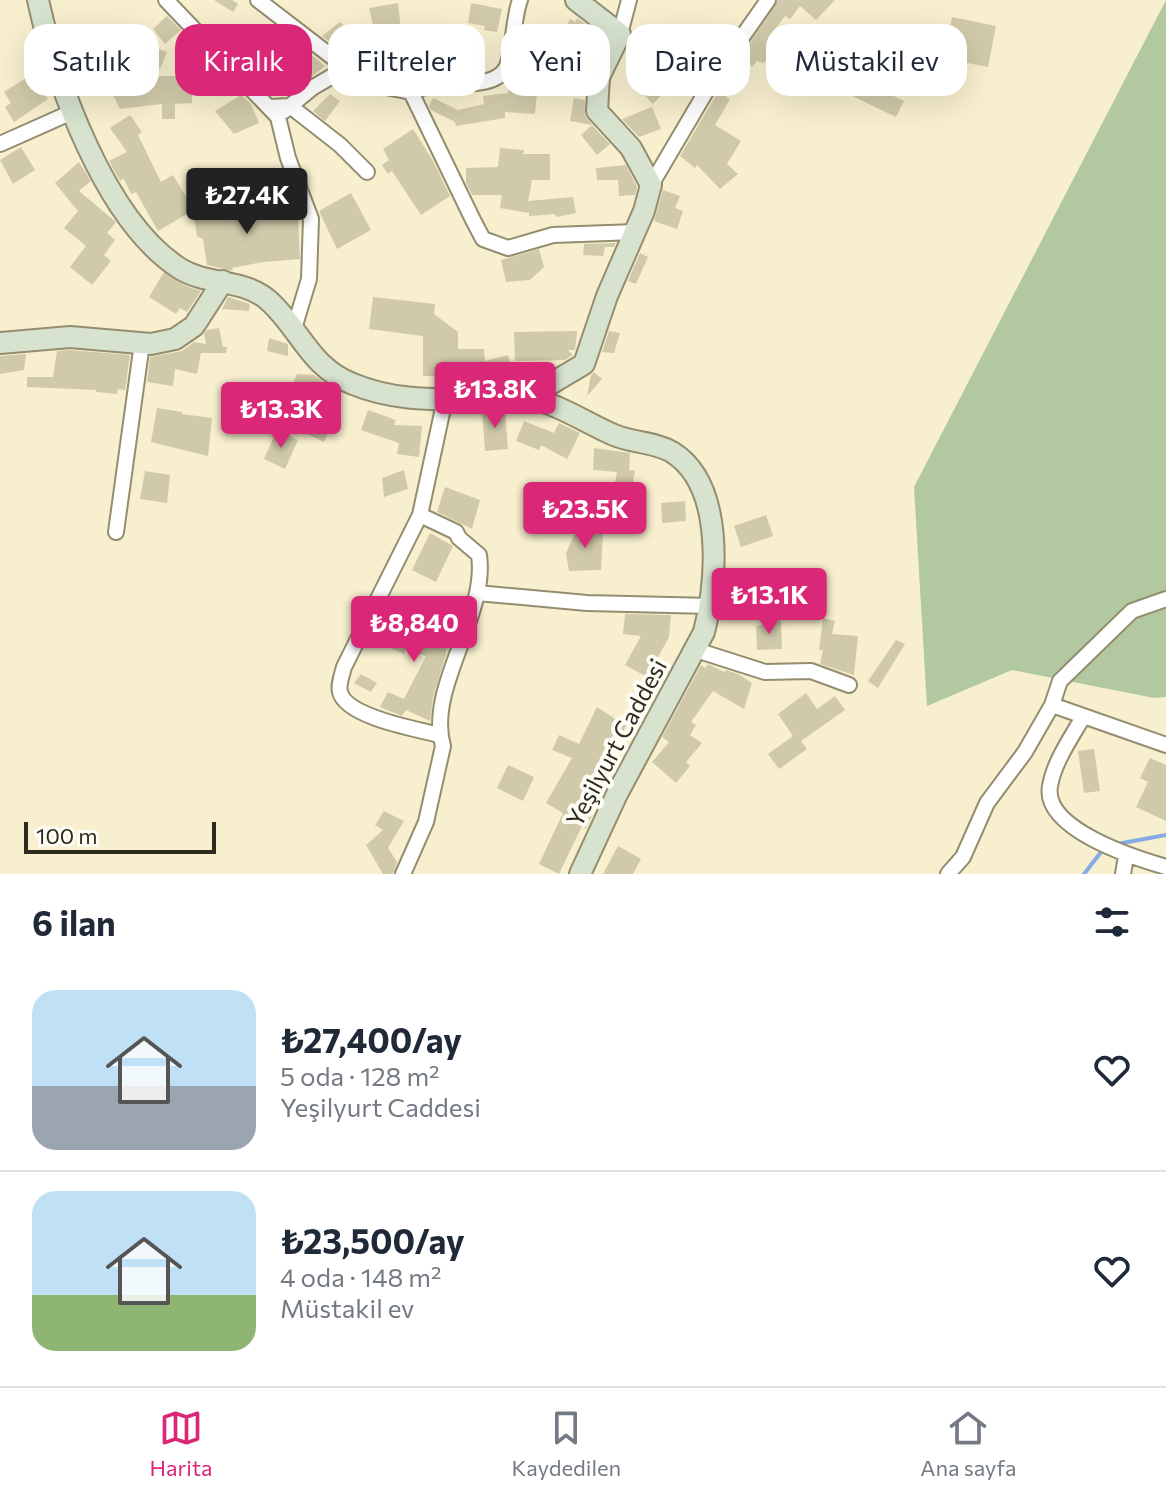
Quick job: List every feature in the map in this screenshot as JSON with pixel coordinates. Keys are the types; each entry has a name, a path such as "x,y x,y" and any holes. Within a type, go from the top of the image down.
{"main road":[{"path":"527,398 584,364 607,296 636,232 651,185 631,148 597,111 599,77 620,34 576,0"},
{"name":"Yeşilyurt Caddesi","path":"36,2 72,112 118,200 155,247 180,269 192,275 239,284 267,299 324,367 354,385 404,398 527,398 619,437 672,452 685,463 706,498 712,521 711,606 696,650 617,794 580,874"},
{"path":"0,343 70,337 151,344 175,339 194,326 223,281"}],"street":[{"path":"166,0 273,112 311,219 309,279 293,332"},
{"path":"258,0 328,54"},
{"path":"485,81 497,77 506,68 520,0"},
{"path":"620,34 629,0"},
{"path":"651,185 717,73 768,0"},
{"path":"273,112 290,106 328,79"},
{"path":"413,96 483,239 508,248 553,235 636,232"},
{"path":"290,106 340,145 367,172"},
{"path":"0,144 72,112"},
{"path":"116,532 142,343"},
{"path":"439,735 367,715 344,700 339,690 344,667 420,515 445,399"},
{"path":"403,874 426,822 443,746 439,735 441,708 477,593 479,555 456,532 420,515"},
{"path":"477,593 587,603 711,606"},
{"path":"948,874 963,857 987,803 1025,752 1052,705 1060,681 1132,611 1166,599"},
{"path":"696,650 765,672 811,671 849,685"},
{"path":"1052,705 1166,745"},
{"path":"1083,717 1058,762 1049,788 1053,806 1085,836 1126,856 1166,867"},
{"path":"1123,874 1126,856"}],"green space":[{"path":"1166,0 1166,697 1154,698 1012,670 927,706 914,487"}],"building":[{"path":"214,0 232,0 238,4 233,12"},
{"path":"778,0 835,0 816,20 800,6 790,19 785,16 779,24 766,24 766,61 757,61 752,67 750,43"},
{"path":"398,3 400,24 373,24 369,8"},
{"path":"471,3 502,9 497,32 485,30 485,24 468,23"},
{"path":"167,16 175,24 175,35 165,44 159,36 158,24"},
{"path":"952,17 996,26 988,67 967,63 967,24 951,24"},
{"path":"577,18 586,24 568,24 570,19 575,22"},
{"path":"159,49 167,52 159,69"},
{"path":"312,55 325,66 312,76"},
{"path":"159,76 175,76 175,96 192,96 192,103 175,104 175,119 162,119 162,104 120,109 114,96 159,96"},
{"path":"24,79 24,96 46,96 48,99 14,122 5,107 11,103 4,92"},
{"path":"242,96 251,104 259,123 234,134 215,111"},
{"path":"328,96 340,101 325,121 313,111"},
{"path":"485,96 537,96 535,114 505,112 505,118 456,126 455,122 429,106 433,98 458,110 484,104"},
{"path":"645,96 661,96 653,104"},
{"path":"716,96 726,96 730,99 715,125 741,141 727,164 738,174 720,189 697,165 695,168 680,156"},
{"path":"852,96 894,96 904,101 896,117"},
{"path":"574,98 585,100 585,115 592,125 570,121"},
{"path":"652,107 661,129 639,137 622,119"},
{"path":"130,115 142,132 138,135 161,182 173,175 194,210 158,231 136,192 131,194 124,179 120,181 109,161 127,152 110,128"},
{"path":"592,125 610,144 597,155 581,135"},
{"path":"413,129 450,196 421,215 392,171 388,174 382,165 389,160 383,149"},
{"path":"21,147 35,170 13,184 0,160"},
{"path":"500,148 524,150 523,154 550,154 550,180 532,180 528,201 573,197 576,213 556,217 555,214 529,216 529,213 500,208 502,195 472,195 466,183 466,168 498,167"},
{"path":"79,162 91,181 79,191 116,222 107,233 115,240 104,255 111,261 92,285 70,267 86,246 64,228 78,211 55,183"},
{"path":"626,165 637,187 635,195 619,196 618,180 597,180 596,168"},
{"path":"663,190 680,196 675,208 683,211 677,229 654,221"},
{"path":"351,193 371,230 337,249 319,211"},
{"path":"242,194 252,218 298,214 300,259 263,262 232,268 233,271 207,265 203,239 197,236 194,218 219,209 217,205"},
{"path":"616,243 614,247 605,247 603,256 583,255 584,244"},
{"path":"539,249 544,267 530,280 506,282 501,260"},
{"path":"640,253 648,257 636,284 628,281"},
{"path":"164,272 184,285 201,291 187,312 180,308 176,314 149,297"},
{"path":"228,297 250,304 249,311 222,309"},
{"path":"373,297 435,304 434,314 458,332 458,349 484,349 485,361 508,355 513,374 492,379 423,376 423,336 369,329"},
{"path":"219,328 223,347 227,347 226,353 201,353 197,374 175,369 173,386 147,382 150,357 182,351 194,342 206,344 204,334 207,330"},
{"path":"577,331 575,350 568,350 573,355 565,360 515,361 514,332"},
{"path":"609,331 620,333 614,353 602,352"},
{"path":"269,338 288,344 288,356 267,351"},
{"path":"57,351 130,355 125,390 118,389 117,394 27,387 27,377 53,377"},
{"path":"26,354 24,370 0,374 0,356"},
{"path":"594,372 602,379 587,396 591,375"},
{"path":"297,374 314,375 322,381 313,399 289,392"},
{"path":"321,396 341,405 324,442 305,433"},
{"path":"157,408 212,418 208,456 151,442"},
{"path":"368,410 396,420 394,425 422,426 419,457 397,454 399,443 361,430"},
{"path":"505,410 508,449 485,451 482,411"},
{"path":"524,421 554,433 559,423 580,433 567,459 541,445 539,450 516,441"},
{"path":"277,430 298,440 285,469 264,459"},
{"path":"594,448 630,453 629,470 635,471 629,502 612,498 617,472 593,470"},
{"path":"404,470 408,489 384,497 382,478"},
{"path":"145,471 170,475 167,503 140,499"},
{"path":"445,487 480,500 472,529 437,512"},
{"path":"685,501 686,521 662,523 661,503"},
{"path":"766,515 773,536 741,547 734,526"},
{"path":"589,525 594,533 603,531 601,570 569,571 566,554 569,546 578,528"},
{"path":"430,533 453,546 436,582 412,570"},
{"path":"754,589 750,604 737,607 733,590"},
{"path":"391,609 418,621 414,630 447,639 430,721 406,710 402,716 380,707 388,692 404,699 426,656 406,649 404,654 377,642"},
{"path":"625,614 671,615 669,637 647,677 625,665 641,636 623,634"},
{"path":"823,618 835,621 832,634 858,636 854,675 820,664"},
{"path":"781,621 782,649 757,650 756,626"},
{"path":"896,640 905,644 878,688 868,681"},
{"path":"708,664 724,672 738,674 752,683 744,709 713,691 691,722 696,725 690,735 702,743 686,762 690,766 676,783 652,762 669,742 662,737 701,665 705,668"},
{"path":"361,674 377,683 371,692 354,683"},
{"path":"806,693 817,709 835,696 845,710 801,741 807,749 779,769 768,754 793,736 778,714"},
{"path":"597,707 626,726 617,743 613,740 586,798 597,803 586,829 582,826 559,874 539,864 563,813 546,803 572,758 552,750 559,735 579,744"},
{"path":"1094,749 1100,791 1084,793 1078,751"},
{"path":"1150,758 1166,765 1166,821 1136,807 1148,782 1140,778"},
{"path":"508,765 534,777 523,801 497,788"},
{"path":"384,811 404,821 388,848 397,862 393,874 383,874 366,845 383,830 375,825"},
{"path":"618,846 641,859 633,874 603,874"}],"waterway":[{"path":"1117,844 1166,835"},
{"path":"1084,874 1105,847"}]}
